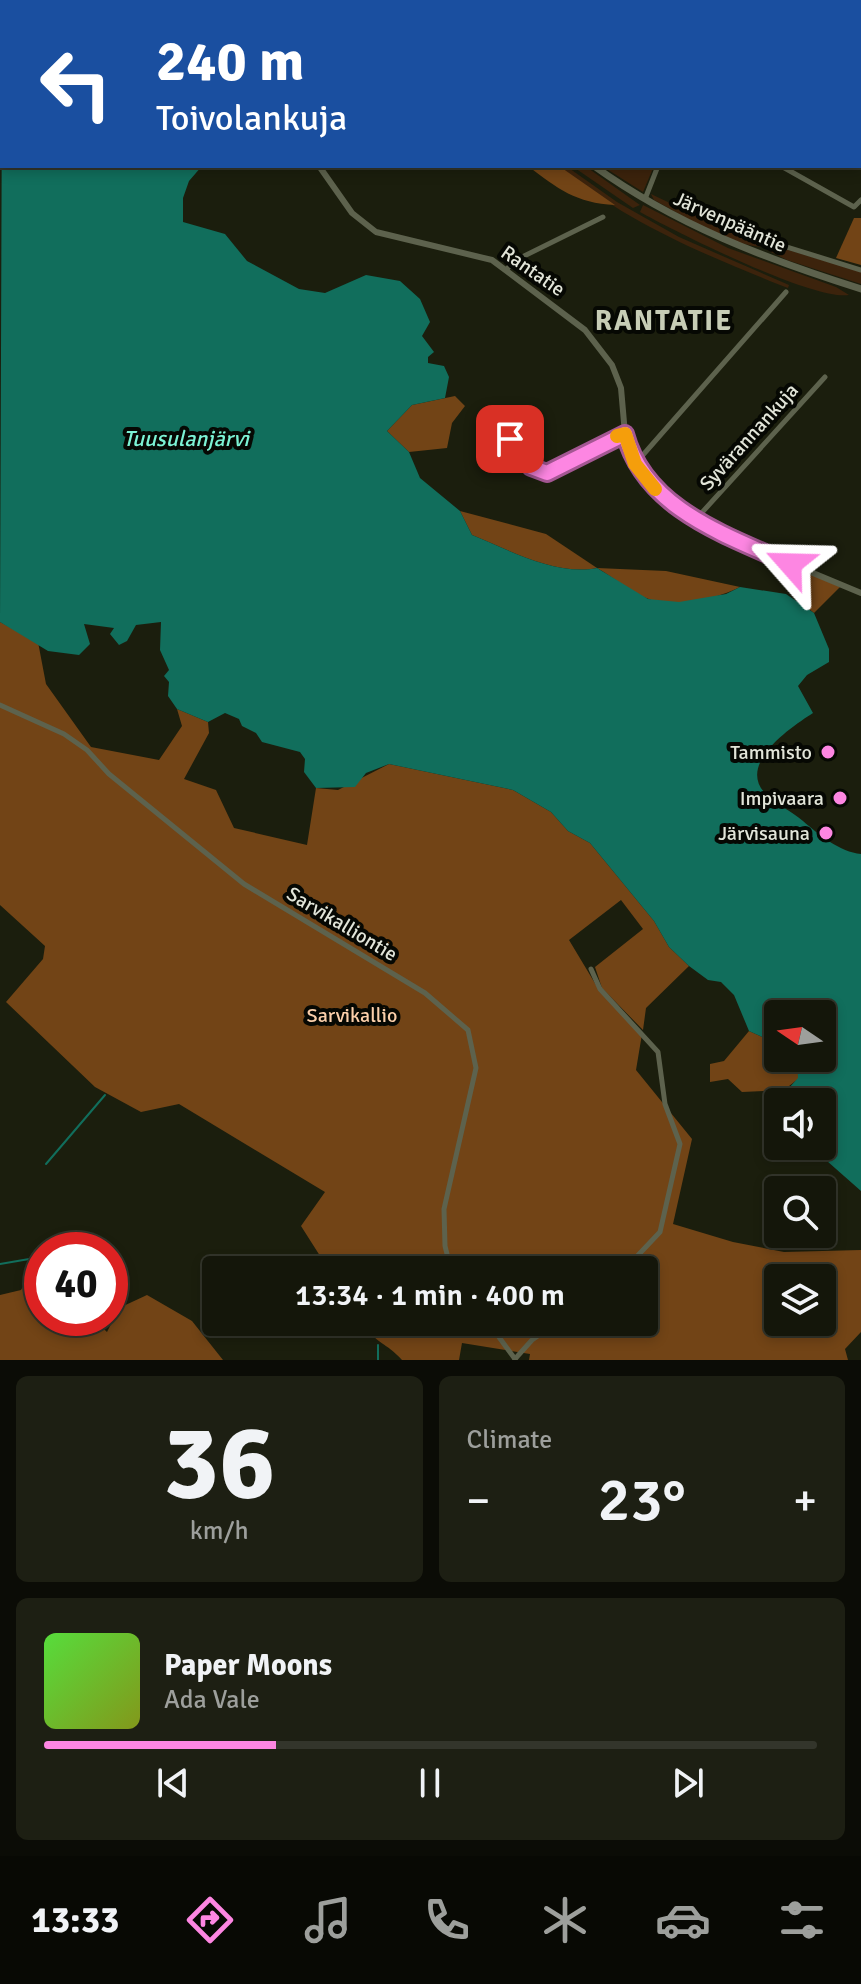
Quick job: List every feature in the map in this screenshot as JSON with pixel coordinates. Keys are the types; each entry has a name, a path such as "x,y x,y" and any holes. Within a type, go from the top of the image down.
{"main road":[{"name":"Järvenpääntie","path":"597,168 644,200 738,247 861,289"}],"street":[{"name":"Rantatie","path":"320,168 352,213 376,232 474,254 507,269 575,322 599,345 612,365 621,388 625,434 635,464 667,501 778,558 861,593"},
{"path":"644,200 657,168"},
{"path":"785,168 854,207 860,198"},
{"path":"507,269 514,261 603,217"},
{"path":"761,239 861,270"},
{"path":"635,464 786,292"},
{"name":"Syvärannankuja","path":"697,518 825,377"},
{"path":"510,439 531,467 547,473 625,434"},
{"name":"Sarvikalliontie","path":"0,705 64,734 87,750 109,774 244,884 425,993 468,1030 476,1055 476,1068 445,1198 448,1256"},
{"path":"591,969 600,989 658,1052 665,1104 680,1144 660,1232 637,1256"},
{"path":"498,1336 515,1360 538,1336"}],"shaded area":[{"path":"562,168 569,168 617,202 679,237 789,285 788,288 722,261 637,220"},
{"path":"575,168 588,168 640,205 633,208"},
{"path":"605,168 653,168 643,192"},
{"path":"651,194 762,247 734,241 706,229 654,200"},
{"path":"643,205 728,248 836,287 849,295 806,287 744,263 640,212"},
{"path":"772,245 861,272 861,284 787,260 767,250"}],"green space":[{"path":"531,168 562,168 615,205 578,198"},
{"path":"854,218 861,218 861,265 836,258"},
{"path":"455,396 465,406 452,423 447,448 409,452 387,431 412,405"},
{"path":"460,511 546,534 597,568 565,568 517,554 472,535"},
{"path":"597,568 666,571 740,587 694,601 668,603 633,592"},
{"path":"807,572 840,587 814,613 795,598"},
{"name":"Sarvikallio","path":"0,622 38,642 46,684 91,747 159,760 182,726 177,709 208,722 209,733 184,779 216,790 234,828 307,845 316,788 338,790 389,764 513,790 551,812 568,831 590,843 654,921 669,947 689,966 646,1008 643,1030 602,988 595,967 643,929 621,900 569,940 599,990 642,1034 636,1070 692,1139 673,1224 733,1242 784,1252 861,1250 861,1332 845,1349 848,1360 529,1360 530,1354 462,1343 459,1360 402,1360 373,1336 658,1336 658,1256 320,1256 301,1226 325,1192 179,1104 141,1112 95,1087 6,1002 43,959 45,946 0,905"},
{"path":"749,1031 764,1038 764,1072 798,1072 798,1079 787,1088 742,1092 728,1079 710,1082 710,1064 724,1061"},
{"path":"24,1285 24,1336 128,1336 128,1304 147,1295 192,1321 223,1360 0,1360 0,1295 21,1290"}],"water":[{"name":"Tuusulanjärvi","path":"2,168 200,168 189,181 183,198 183,222 225,234 247,261 299,289 325,293 366,275 400,281 420,299 430,322 422,336 434,352 428,357 428,363 444,366 449,377 445,398 412,405 387,431 409,452 420,478 460,511 472,535 549,565 597,568 648,599 679,602 726,594 740,587 786,594 814,613 829,649 829,662 807,675 798,686 813,713 771,746 758,769 758,781 768,796 823,837 845,850 861,854 861,1191 826,1160 836,1160 836,1088 789,1088 798,1078 798,1072 836,1072 836,1000 764,1000 764,1038 749,1031 734,995 721,982 708,980 689,966 669,947 654,921 590,843 568,831 551,812 513,790 389,764 366,773 355,787 316,788 304,772 305,759 300,752 262,742 256,733 242,726 239,719 225,713 208,722 177,709 168,696 169,682 164,676 169,670 160,650 161,622 136,625 127,641 119,645 110,634 114,628 84,624 90,644 79,655 48,651 0,622"}],"waterway":[{"path":"46,1164 105,1095"},
{"path":"0,1264 24,1260"},
{"path":"378,1345 378,1360"}],"slow traffic":[{"path":"617,436 625,434 635,464 655,489"}],"place":[{"name":"Tammisto","path":"828,752"},
{"name":"Impivaara","path":"840,798"},
{"name":"Järvisauna","path":"826,833"}],"district":[{"name":"RANTATIE","path":"664,321"}],"route":[{"path":"510,439 531,467 547,473 625,434 635,464 667,501 790,564"}]}
